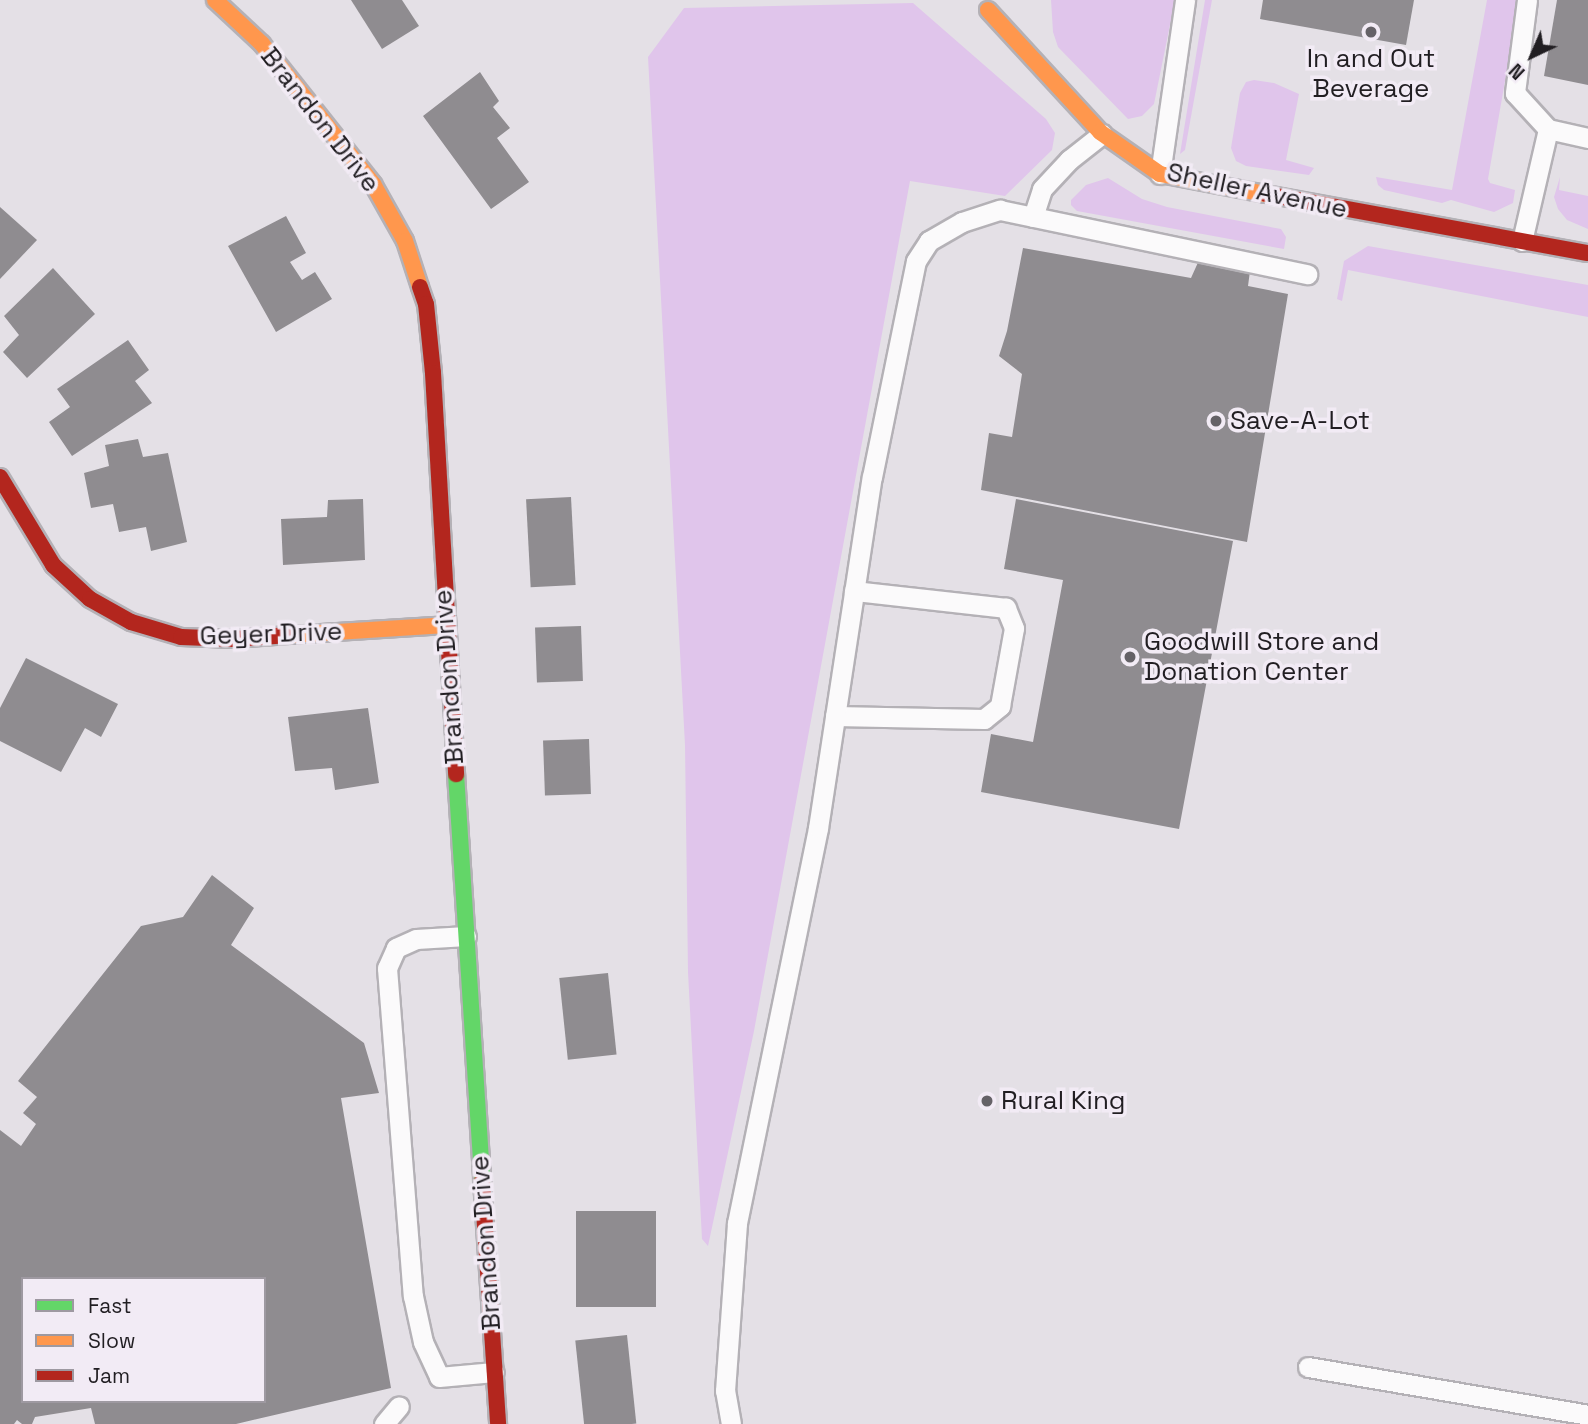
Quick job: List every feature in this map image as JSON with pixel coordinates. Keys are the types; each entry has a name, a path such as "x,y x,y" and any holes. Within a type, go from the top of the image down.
{"street":[{"name":"Brandon Drive","path":"215,0 262,44 373,184 405,241 426,304 433,373 446,625 498,1424"},
{"name":"Sheller Avenue","path":"984,3 1102,134 1160,174 1588,253"},
{"name":"Geyer Drive","path":"0,477 52,565 90,599 131,622 181,637 234,639 446,625"}],"lane":[{"path":"1160,174 1185,0"},
{"path":"1527,0 1515,93 1548,129 1588,138"},
{"path":"1522,241 1548,129"},
{"path":"1033,217 1042,189 1069,160 1102,134"},
{"path":"731,1424 725,1391 737,1223 818,828 879,439 916,261 929,241 962,222 1000,210 1307,274"},
{"path":"835,716 984,719 1000,706 1014,628 1006,608 854,591"},
{"path":"439,1377 423,1342 413,1296 387,968 396,948 416,939 466,936"},
{"path":"1308,1367 1588,1415"},
{"path":"422,1388 439,1377 495,1372"},
{"path":"384,1424 399,1406"}],"shaded area":[{"path":"1051,0 1175,0 1154,104 1142,116 1128,119 1058,47 1053,32"},
{"path":"1205,0 1212,0 1185,150 1180,154"},
{"path":"1487,0 1519,0 1488,179 1490,183 1515,190 1513,203 1494,212 1451,200 1442,203 1384,190 1378,185 1376,177 1452,190"},
{"path":"913,3 1046,119 1055,133 1052,150 1005,196 910,181 754,1031 708,1246 702,1239 688,972 685,745 648,57 684,8"},
{"path":"1254,80 1274,83 1299,94 1286,160 1314,168 1309,175 1246,166 1236,161 1231,148 1240,93 1246,82"},
{"path":"1560,177 1559,190 1588,196 1588,229 1567,220 1558,209 1554,197"},
{"path":"1108,178 1142,199 1167,207 1281,229 1286,237 1284,249 1077,211 1071,205 1071,200 1086,185"},
{"path":"1368,246 1588,285 1588,317 1348,270 1342,301 1337,299 1344,261"}],"building":[{"path":"351,0 402,0 419,26 382,49"},
{"name":"In and Out Beverage","path":"1263,0 1414,0 1406,45 1260,19"},
{"path":"1557,0 1588,0 1588,85 1544,76"},
{"path":"480,72 499,101 493,107 510,128 497,138 529,182 491,209 423,116"},
{"path":"0,207 37,240 0,279"},
{"path":"286,216 306,253 290,262 302,280 315,272 332,299 276,332 228,246"},
{"path":"1023,248 1191,278 1200,258 1250,271 1248,286 1288,294 1247,542 981,490 989,433 1012,437 1022,374 999,356 1007,331"},
{"path":"53,268 95,314 27,378 3,352 19,335 4,316"},
{"path":"128,340 149,370 135,381 152,403 72,456 49,422 70,407 57,389"},
{"path":"138,439 143,457 168,453 187,542 151,551 146,527 119,532 113,504 91,508 84,473 109,466 105,445"},
{"path":"571,497 576,585 531,587 526,499"},
{"path":"363,499 365,560 283,565 281,519 327,517 328,500"},
{"name":"Goodwill Store and Donation Center","path":"1016,499 1233,541 1179,829 981,792 991,734 1033,742 1063,580 1004,569"},
{"path":"581,626 583,681 537,683 535,628"},
{"path":"26,658 118,704 101,737 85,728 61,772 0,741 0,708"},
{"path":"368,708 379,783 335,790 332,768 295,771 288,717"},
{"path":"589,739 591,794 545,796 543,741"},
{"path":"212,875 254,908 231,945 364,1043 379,1093 341,1098 391,1388 236,1424 95,1424 91,1408 35,1417 32,1424 22,1424 17,1420 14,1424 0,1424 0,1130 21,1146 36,1124 23,1113 37,1097 18,1081 141,926 183,917"},
{"path":"608,973 617,1055 568,1060 559,978"},
{"path":"576,1211 656,1211 656,1307 576,1307"},
{"path":"627,1335 636,1424 584,1424 575,1340"}],"traffic: fast":[{"path":"456,774 482,1181"}],"traffic: slow":[{"path":"215,0 262,44 373,184 405,241 420,287"},
{"path":"988,10 1100,132 1160,174 1266,194"},
{"path":"289,635 446,625"}],"traffic: jam":[{"path":"1266,194 1588,253"},
{"path":"420,287 426,304 433,373 456,774"},
{"path":"0,477 53,565 90,599 131,622 181,637 234,639 289,635"},
{"path":"482,1181 498,1424"}],"place":[{"name":"In and Out Beverage","path":"1371,32"},
{"name":"Save-A-Lot","path":"1216,421"},
{"name":"Goodwill Store and Donation Center","path":"1130,657"},
{"name":"Rural King","path":"987,1101"}]}
